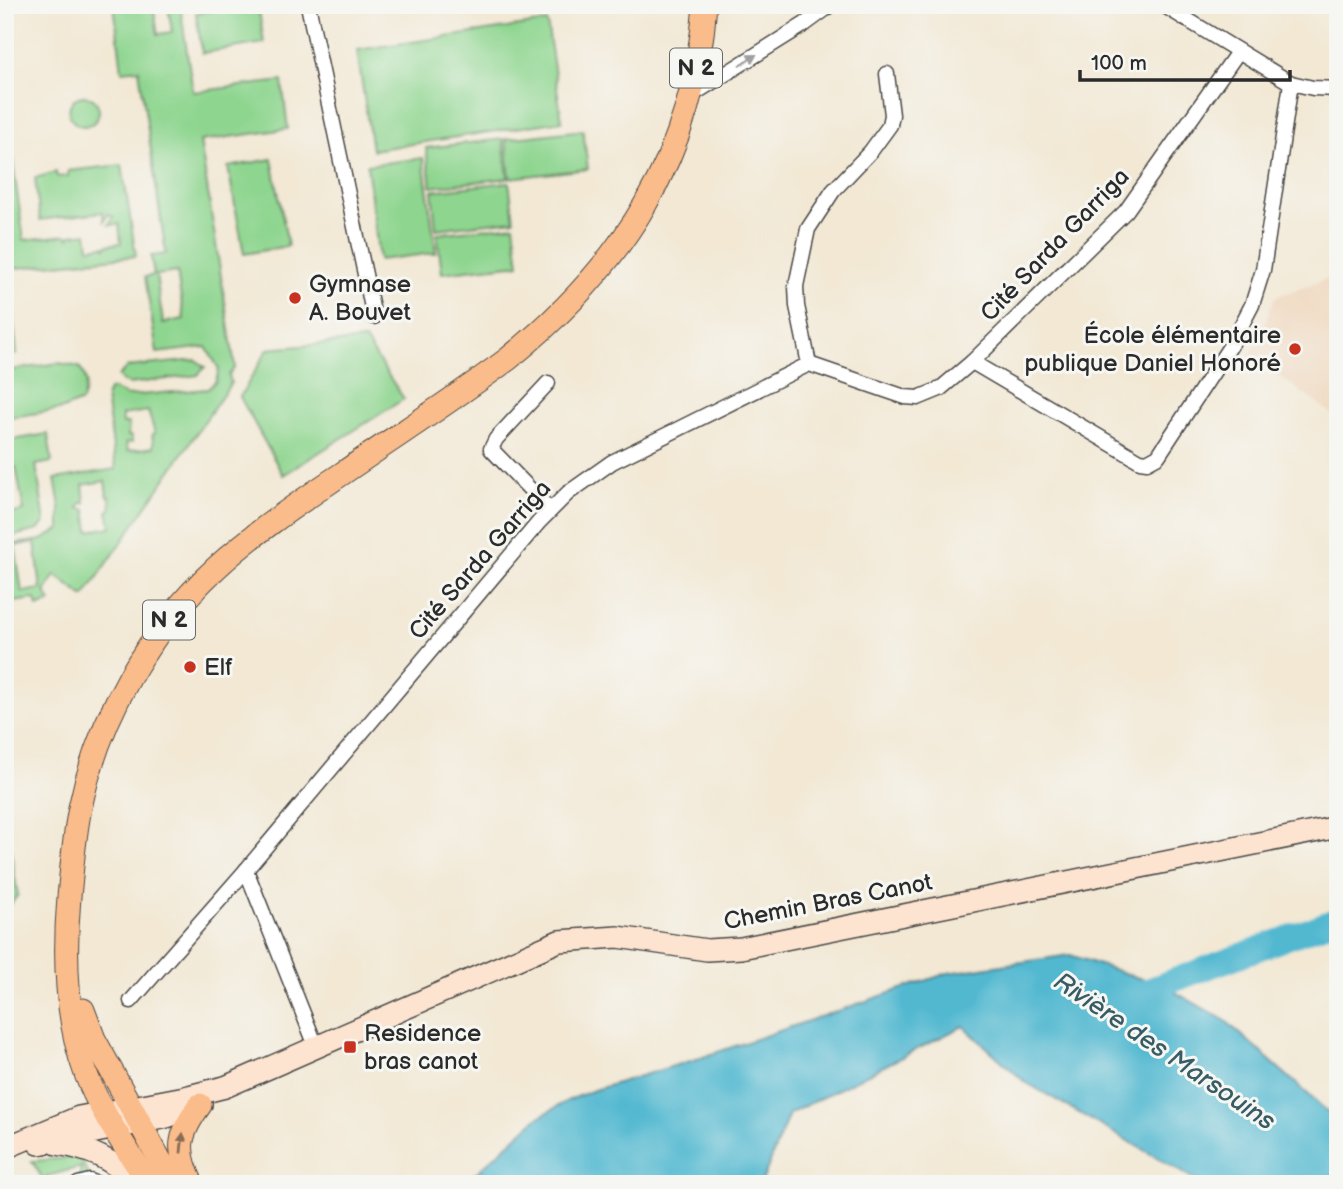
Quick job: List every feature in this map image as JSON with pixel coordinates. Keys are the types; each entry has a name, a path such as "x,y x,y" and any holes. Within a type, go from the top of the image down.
{"main road":[{"name":"N 2","path":"149,1184 86,1074 68,993 67,920 73,848 89,774 116,703 149,647 192,592 248,540 473,385 545,329 586,287 638,218 664,169 690,96 703,35 705,5"},
{"name":"N 2","path":"67,920 84,1011 94,1039 173,1184"},
{"path":"192,1184 184,1167 181,1141 188,1122 200,1105"}],"street":[{"path":"308,5 374,317"},
{"path":"815,5 821,5"},
{"path":"690,96 806,24 831,5"},
{"path":"1164,5 1291,83 1313,88 1338,89"},
{"name":"Cité Sarda Garriga","path":"131,1001 246,870 550,510 568,493 612,462 809,365 905,397 919,398 940,389 972,362 1134,201 1238,52"},
{"path":"809,365 797,306 796,286 808,229 833,191 871,151 890,125 892,115 887,74"},
{"path":"972,362 1140,461 1147,462 1158,457 1231,345 1252,305 1264,270 1291,83"},
{"path":"548,383 496,439 491,449 550,510"},
{"name":"Chemin Bras Canot","path":"135,1114 225,1087 559,941 618,937 707,950 741,948 1338,827"},
{"path":"246,870 316,1046"},
{"name":"Chemin Bras Canot","path":"135,1114 167,1117 200,1105 225,1087"},
{"path":"48,1143 110,1120 135,1114"},
{"path":"5,1148 79,1117 110,1120"},
{"path":"5,1148 48,1143 73,1146 101,1155 122,1169 136,1184"},
{"path":"78,1184 90,1181 98,1184"}],"shaded area":[{"name":"École élémentaire publique Daniel Honoré","path":"1338,275 1338,418 1249,355 1275,297"}],"green space":[{"path":"114,5 153,5 158,34 172,32 168,5 180,5 193,92 282,81 288,129 200,141 235,367 229,375 231,383 84,597 55,575 45,592 51,602 37,607 35,599 5,603 5,545 42,540 60,529 60,506 55,479 116,469 106,397 109,390 113,389 127,396 208,389 216,381 219,369 206,347 157,353 145,277 154,275 151,256 166,254 139,69 122,71","holes":["177,272 184,319 163,323 156,275","148,411 155,433 152,434 154,447 128,451 126,443 132,442 131,436 128,436 129,423 123,424 122,415","105,481 107,496 110,497 111,510 108,511 111,527 89,531 86,510 79,508 81,503 85,503 83,485","35,542 41,589 22,592 15,546"]},
{"path":"258,5 264,43 202,53 196,13"},
{"path":"547,22 562,121 372,150 357,50"},
{"path":"84,96 90,97 98,105 98,117 90,125 84,126 78,125 70,117 69,111 70,105 78,97"},
{"path":"5,108 24,240 66,235 69,238 71,235 87,233 89,248 106,248 107,245 121,243 119,224 109,225 113,217 108,214 104,221 103,212 40,220 35,178 56,172 57,177 68,176 68,171 122,165 136,256 7,269 17,354 5,356"},
{"path":"583,130 588,169 510,178 506,139"},
{"path":"503,139 508,178 431,187 426,148"},
{"path":"423,158 436,253 379,260 367,165"},
{"path":"272,159 288,246 244,254 228,167"},
{"path":"509,182 514,220 436,229 432,191"},
{"path":"514,225 519,264 442,273 437,234"},
{"path":"365,340 404,399 283,475 240,397 268,349"},
{"path":"196,360 205,367 198,375 129,384 118,376 127,367"},
{"path":"59,363 79,367 86,384 82,401 63,409 5,418 5,371"},
{"path":"48,434 52,462 36,465 45,522 38,530 5,538 5,515 24,511 16,467 5,469 5,441"},
{"path":"5,817 18,895 10,905 5,906"},
{"path":"79,1157 89,1175 79,1179 81,1167 47,1176 46,1184 32,1161"}],"water":[{"name":"Rivière des Marsouins","path":"1070,955 1166,987 1226,1021 1338,1121 1338,1184 1203,1184 1025,1082 963,1026 789,1114 761,1184 464,1184 536,1119 567,1101 594,1090 700,1058 948,973"}],"waterway":[{"name":"Rivière des Marsouins","path":"1129,997 1338,919"}],"place":[{"name":"Gymnase A. Bouvet","path":"295,298"},
{"name":"École élémentaire publique Daniel Honoré","path":"1295,349"},
{"name":"Elf","path":"190,667"},
{"name":"Residence bras canot","path":"350,1047"}]}
